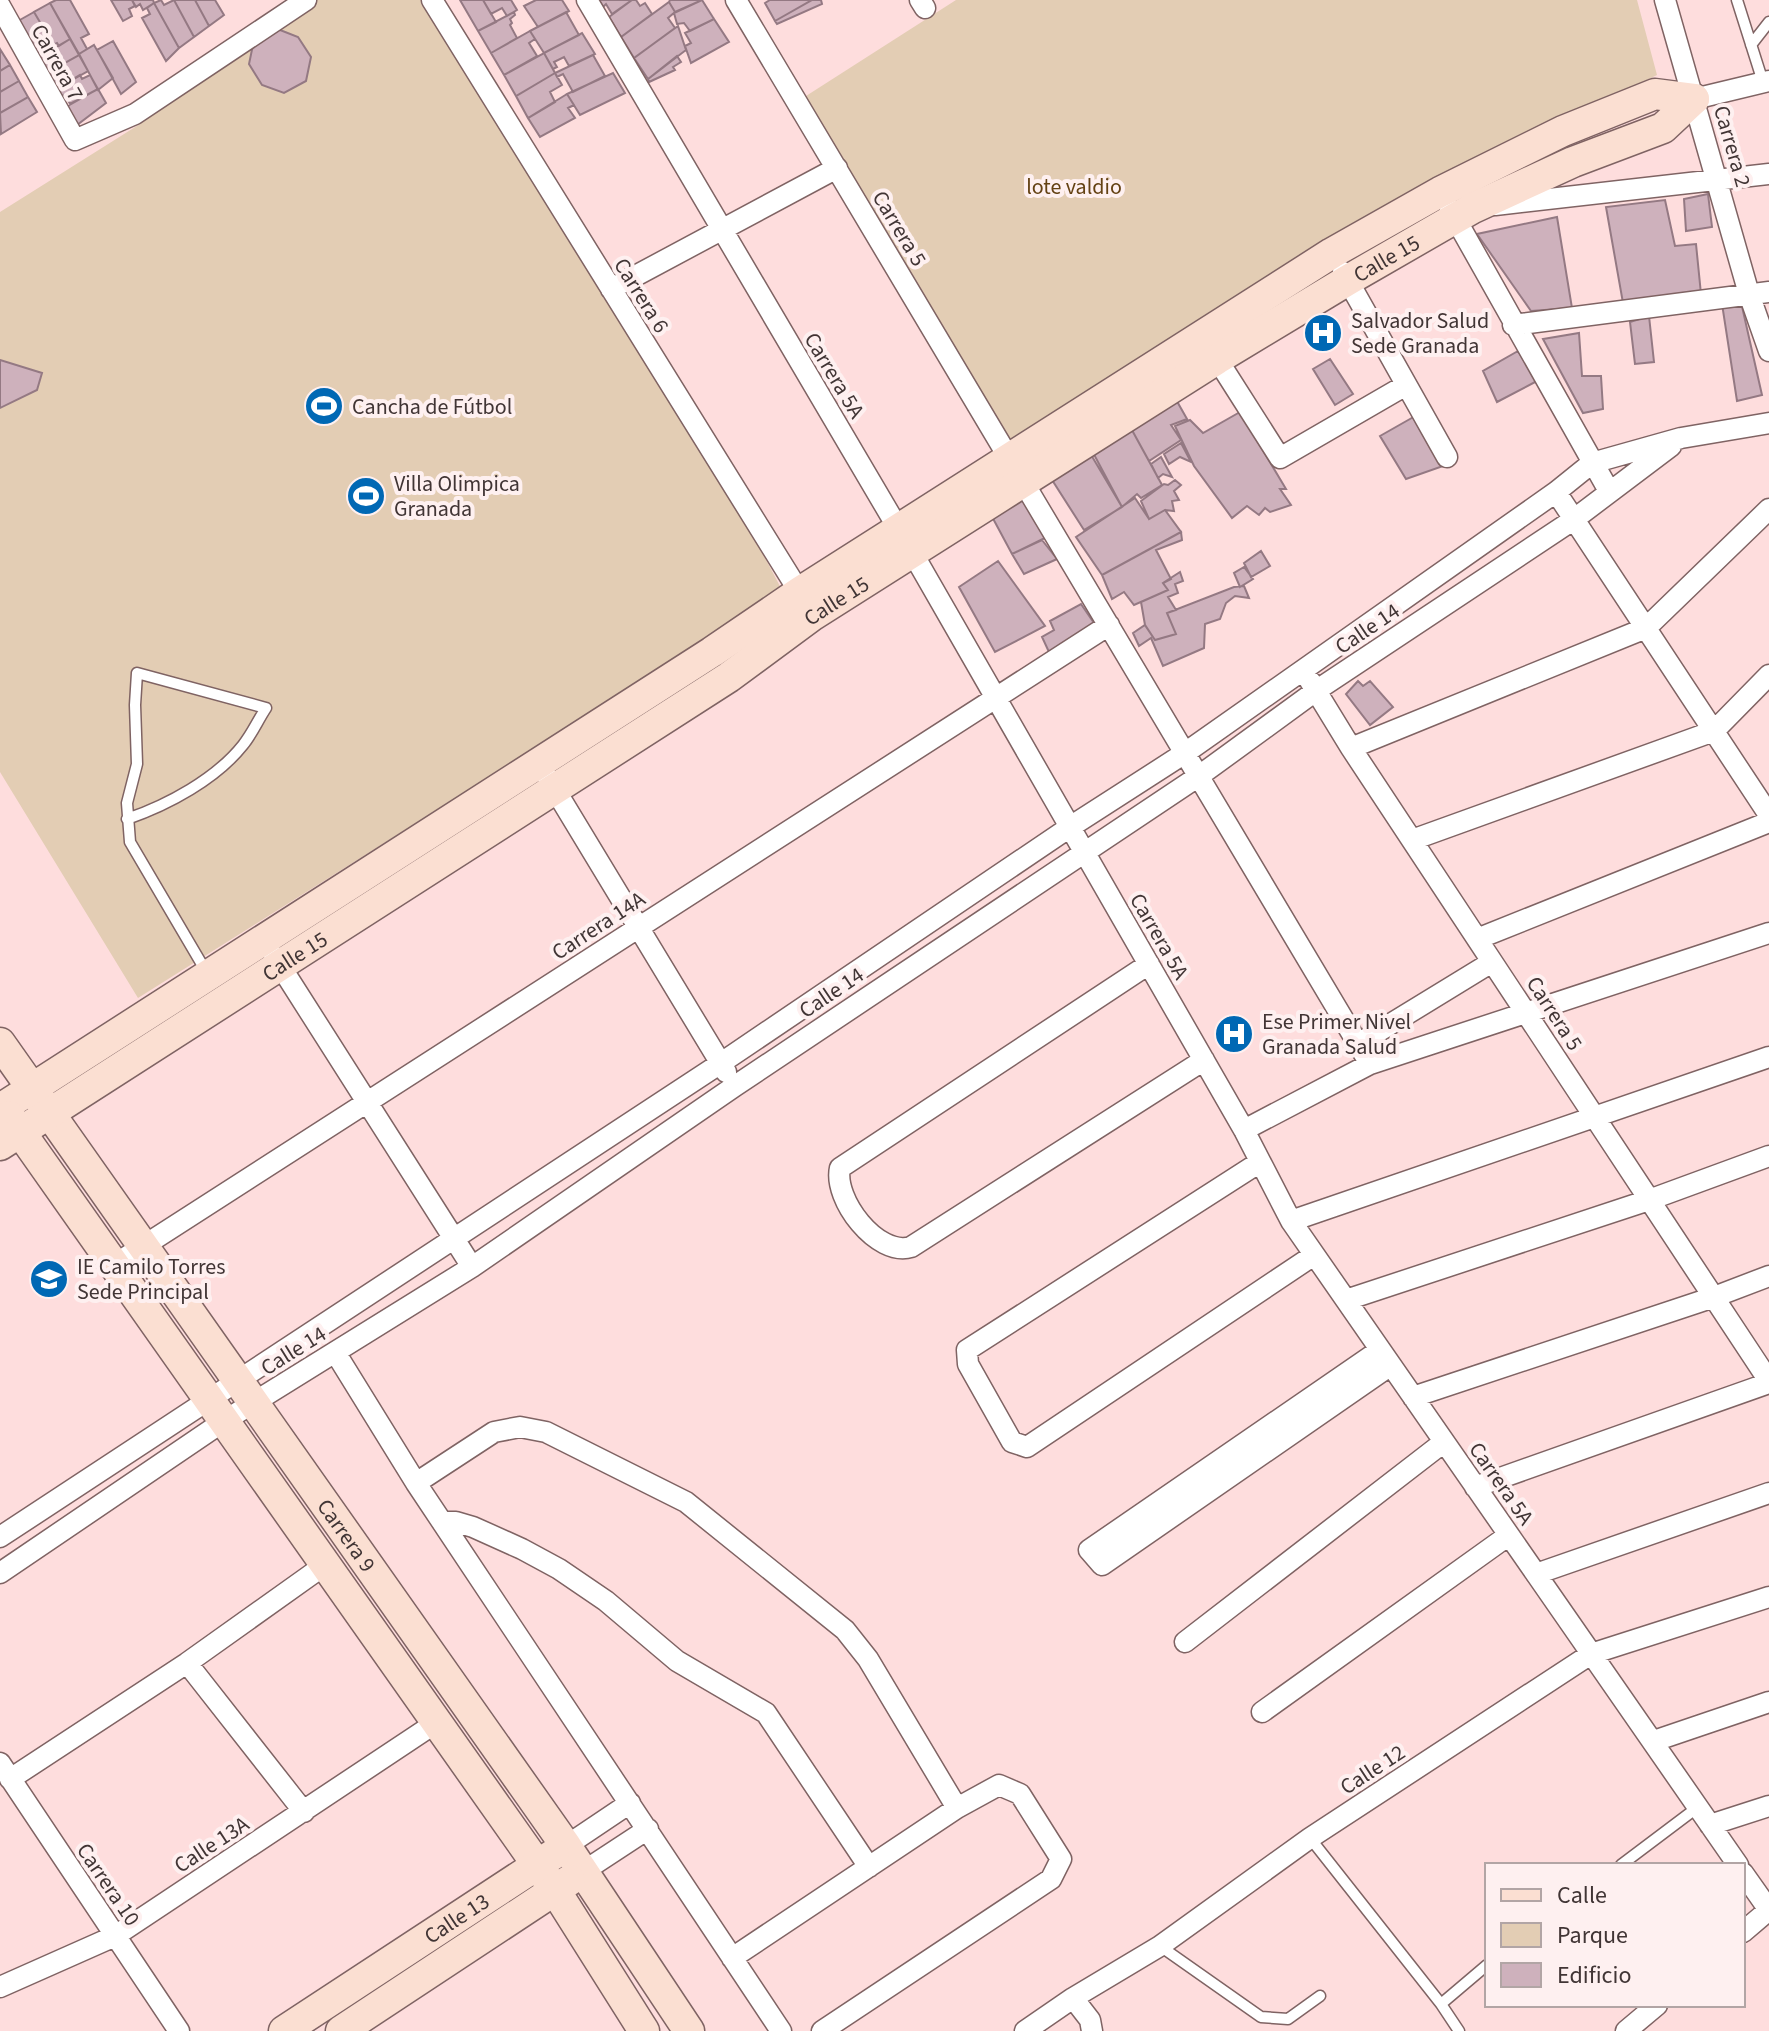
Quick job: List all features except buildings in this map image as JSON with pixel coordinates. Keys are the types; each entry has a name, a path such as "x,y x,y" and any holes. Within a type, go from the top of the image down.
{"street":[{"name":"Carrera 7","path":"5,6 75,140 135,114 306,0"},
{"name":"Carrera 6","path":"432,0 806,604"},
{"name":"Carrera 5A","path":"587,0 1149,964 1244,1130 1291,1221 1737,1863"},
{"name":"Carrera 5","path":"736,0 1370,1064"},
{"name":"Carrera 2","path":"1665,0 1718,180 1759,293 1769,351"},
{"name":"Calle 15","path":"10,1139 280,965 546,776 712,652 806,604 1209,348 1332,253 1663,128 1694,99 1766,81"},
{"path":"611,289 837,168"},
{"path":"1609,491 1513,325 1456,206 1769,174"},
{"name":"Calle 15","path":"1209,348 1348,280 1456,206"},
{"path":"1332,253 1447,457"},
{"path":"1513,325 1759,293"},
{"path":"1209,348 1280,458 1406,385"},
{"name":"Calle 14","path":"0,1537 246,1392 454,1237 1185,753 1556,492 1592,463 1681,438 1769,423"},
{"name":"Calle 14","path":"246,1392 335,1352 472,1267 735,1086 1199,776 1317,690 1573,520 1681,438"},
{"path":"1556,492 1769,815"},
{"path":"1351,748 1646,628 1769,509"},
{"name":"Carrera 14A","path":"114,1265 1109,625"},
{"name":"Carrera 5","path":"1304,671 1351,748 1769,1382"},
{"path":"1412,840 1714,731 1769,675"},
{"path":"546,776 735,1086"},
{"name":"Calle 15","path":"1,1107 264,939 546,776"},
{"path":"1477,939 1769,822"},
{"path":"1244,1130 1370,1064 1769,933"},
{"path":"264,939 472,1267"},
{"path":"1358,1044 1492,962"},
{"path":"1149,964 840,1168 837,1179 841,1190 873,1239 900,1250 911,1247 1204,1060"},
{"name":"Carrera 9","path":"0,1043 584,1871 689,2031"},
{"path":"1291,1221 1769,1057"},
{"name":"Carrera 9","path":"1,1107 10,1139 114,1265 538,1865 644,2031"},
{"path":"1346,1300 1649,1200 1769,1156"},
{"path":"1260,1162 967,1350 968,1364 1012,1442 1027,1447 1314,1255"},
{"path":"1413,1397 1769,1276"},
{"path":"335,1352 416,1483 781,2031"},
{"path":"1385,1358 1102,1565 1089,1550 1385,1358"},
{"path":"1475,1487 1769,1382"},
{"name":"Calle 14","path":"0,1573 216,1410"},
{"path":"416,1483 494,1432 520,1427 546,1432 686,1502 845,1630 868,1659 957,1808"},
{"path":"1185,1642 1444,1442"},
{"path":"1536,1574 1769,1493"},
{"path":"442,1522 473,1527 559,1569 621,1613 677,1661 766,1713 869,1867"},
{"path":"1262,1712 1509,1535"},
{"path":"5,1771 187,1663 326,1564"},
{"name":"Calle 12","path":"1025,2031 1160,1946 1310,1838 1591,1654 1769,1597"},
{"path":"187,1663 304,1812"},
{"path":"1654,1741 1769,1702"},
{"name":"Calle 13A","path":"0,1987 115,1936 437,1722"},
{"name":"Carrera 10","path":"5,1771 179,2031"},
{"path":"732,1958 957,1808 999,1785 1020,1794 1061,1859 1051,1879 822,2031"},
{"name":"Calle 13","path":"284,2031 630,1803"},
{"path":"1710,1825 1769,1806"},
{"name":"Calle 13","path":"341,2031 648,1829"},
{"path":"1745,1876 1769,1910 1745,1930"},
{"path":"1073,1998 1090,2020 1092,2031"},
{"path":"1626,2031 1655,2007"}],"lane":[{"path":"1737,0 1766,81"},
{"path":"1751,45 1769,22"},
{"path":"127,819 159,806 214,772 243,745 266,708 137,673 137,764 127,803 127,819 133,851 208,975"},
{"path":"1624,1863 1698,1807"},
{"path":"1310,1838 1459,2031"},
{"path":"1160,1946 1261,2017 1288,2019 1320,1996"},
{"path":"1441,2004 1485,1967"}],"green space":[{"name":"Villa Olimpica Granada","path":"307,0 430,0 702,438 783,592 138,998 0,772 0,212 140,124"},
{"name":"lote valdio","path":"956,0 1637,0 1657,75 1399,201 1010,447 806,96"}],"place":[{"name":"Salvador Salud Sede Granada","path":"1323,333"},
{"name":"Cancha de Fútbol","path":"324,406"},
{"name":"Villa Olimpica Granada","path":"366,496"},
{"name":"Ese Primer Nivel Granada Salud","path":"1234,1034"},
{"name":"IE Camilo Torres Sede Principal","path":"49,1279"}]}
